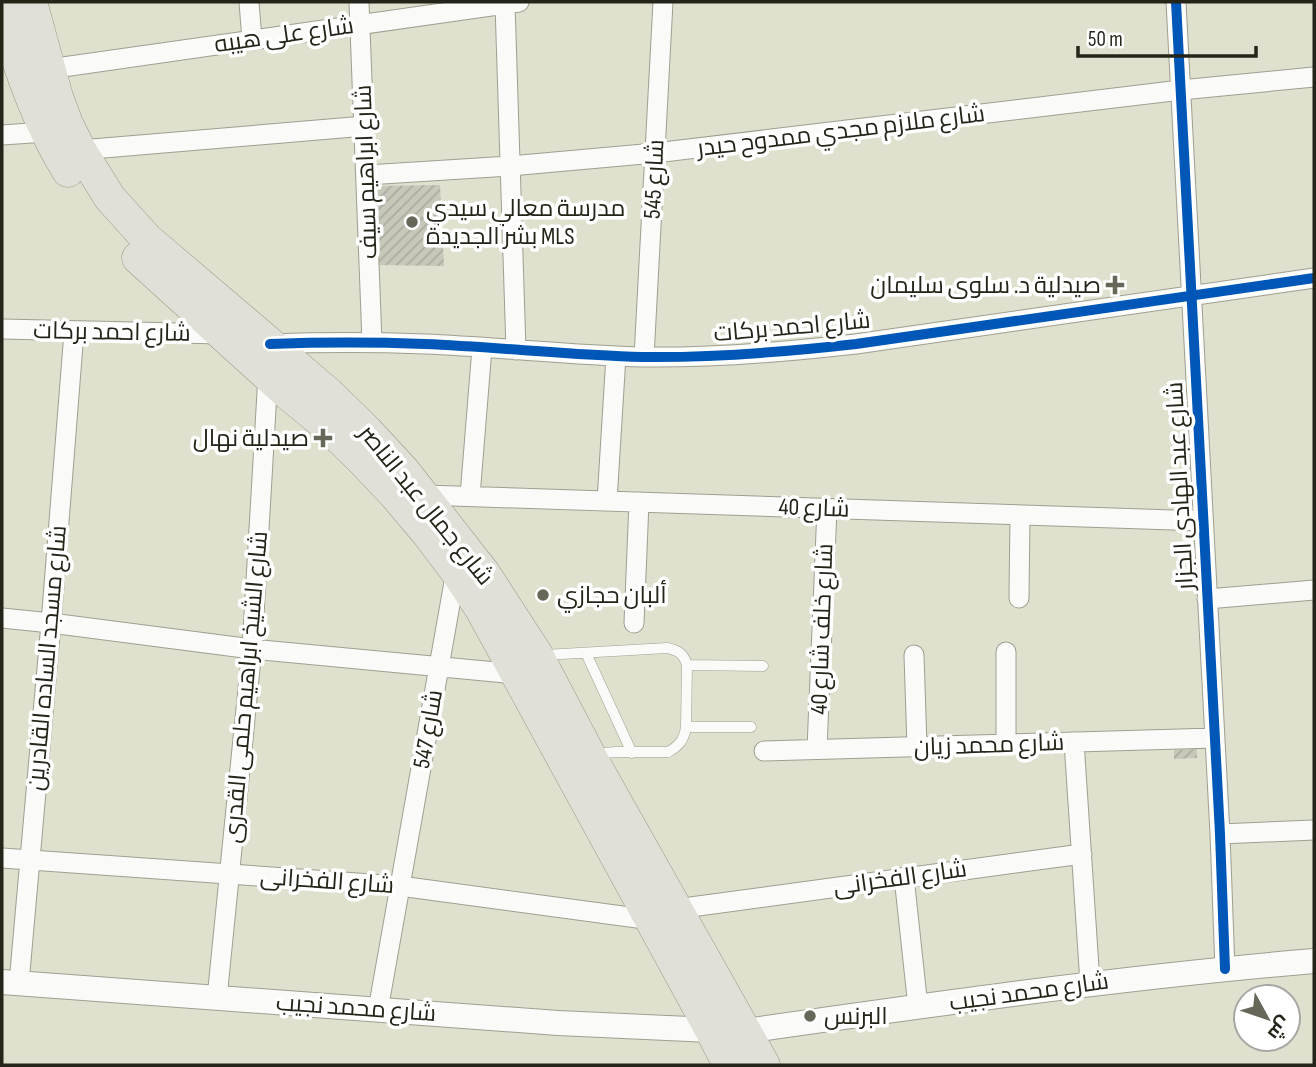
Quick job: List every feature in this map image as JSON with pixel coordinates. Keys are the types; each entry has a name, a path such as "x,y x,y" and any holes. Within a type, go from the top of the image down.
{"main road":[{"name":"شارع جمال عبد الناصر","path":"31,2 67,124 110,198 147,239 328,393 367,431 424,495 484,573 527,665 664,915 745,1031 764,1065"},
{"name":"شارع جمال عبد الناصر","path":"2,4 18,61 46,132 78,187 117,237 139,260 326,425 396,496 527,665 589,754 664,915 711,1030 729,1065"}],"street":[{"path":"250,2 252,40"},
{"name":"شارع ابراهيم سيف","path":"359,2 372,342"},
{"name":"شارع 545","path":"644,357 663,2"},
{"name":"شارع عبد الهادى الجزار","path":"1176,2 1225,969"},
{"name":"شارع على هيبه","path":"49,69 512,3"},
{"path":"512,3 510,166 516,350"},
{"name":"شارع ملازم مجدي ممدوح حيدر","path":"367,175 655,153 1181,90 1314,77"},
{"path":"80,150 365,126"},
{"path":"2,135 46,132"},
{"name":"شارع احمد بركات","path":"270,344 372,342 644,357 790,351 856,344 1314,278"},
{"name":"شارع احمد بركات","path":"2,329 222,334"},
{"name":"شارع مسجد الساده القادرين","path":"10,983 30,860 74,332"},
{"path":"470,496 482,348"},
{"path":"607,500 616,356"},
{"name":"شارع الشيخ ابراهيم حلمى القدرى","path":"217,998 252,649 268,376"},
{"name":"شارع 40","path":"424,495 1203,521"},
{"path":"634,623 639,502"},
{"name":"شارع خلف شارع 40","path":"817,749 827,508"},
{"path":"1019,598 1020,515"},
{"name":"شارع 547","path":"378,1010 456,571"},
{"path":"1207,599 1314,590"},
{"path":"2,618 252,649 439,667 527,665"},
{"path":"1006,652 1006,744"},
{"path":"914,655 917,747"},
{"name":"شارع محمد زيان","path":"764,751 1214,738"},
{"path":"1074,742 1090,983"},
{"path":"1220,834 1314,830"},
{"name":"شارع الفخرانى","path":"2,858 400,886 664,915 904,877 1083,854"},
{"path":"904,877 918,1006"},
{"name":"شارع محمد نجيب","path":"745,1031 1090,983 1314,961"},
{"name":"شارع محمد نجيب","path":"10,983 558,1023 711,1030"}],"lane":[{"path":"527,665 586,653 667,648 678,651 686,659 686,727 681,743 668,752 589,754"},
{"path":"586,653 632,752"},
{"path":"687,665 763,666"},
{"path":"686,727 751,727"}],"building":[{"path":"440,185 444,266 378,265 376,186"},
{"path":"1197,749 1197,758 1174,759 1174,750"}],"cycle path":[{"path":"1176,2 1225,969"},
{"path":"270,344 425,344 643,357 750,354 856,344 1314,278"}],"place":[{"name":"مدرسة معالي سيدي بشر الجديدة MLS","path":"412,222"},
{"name":"صيدلية د. سلوى سليمان","path":"1115,285"},
{"name":"صيدلية نهال","path":"323,438"},
{"name":"ألبان حجازي","path":"543,595"},
{"name":"البرنس","path":"810,1016"}]}
